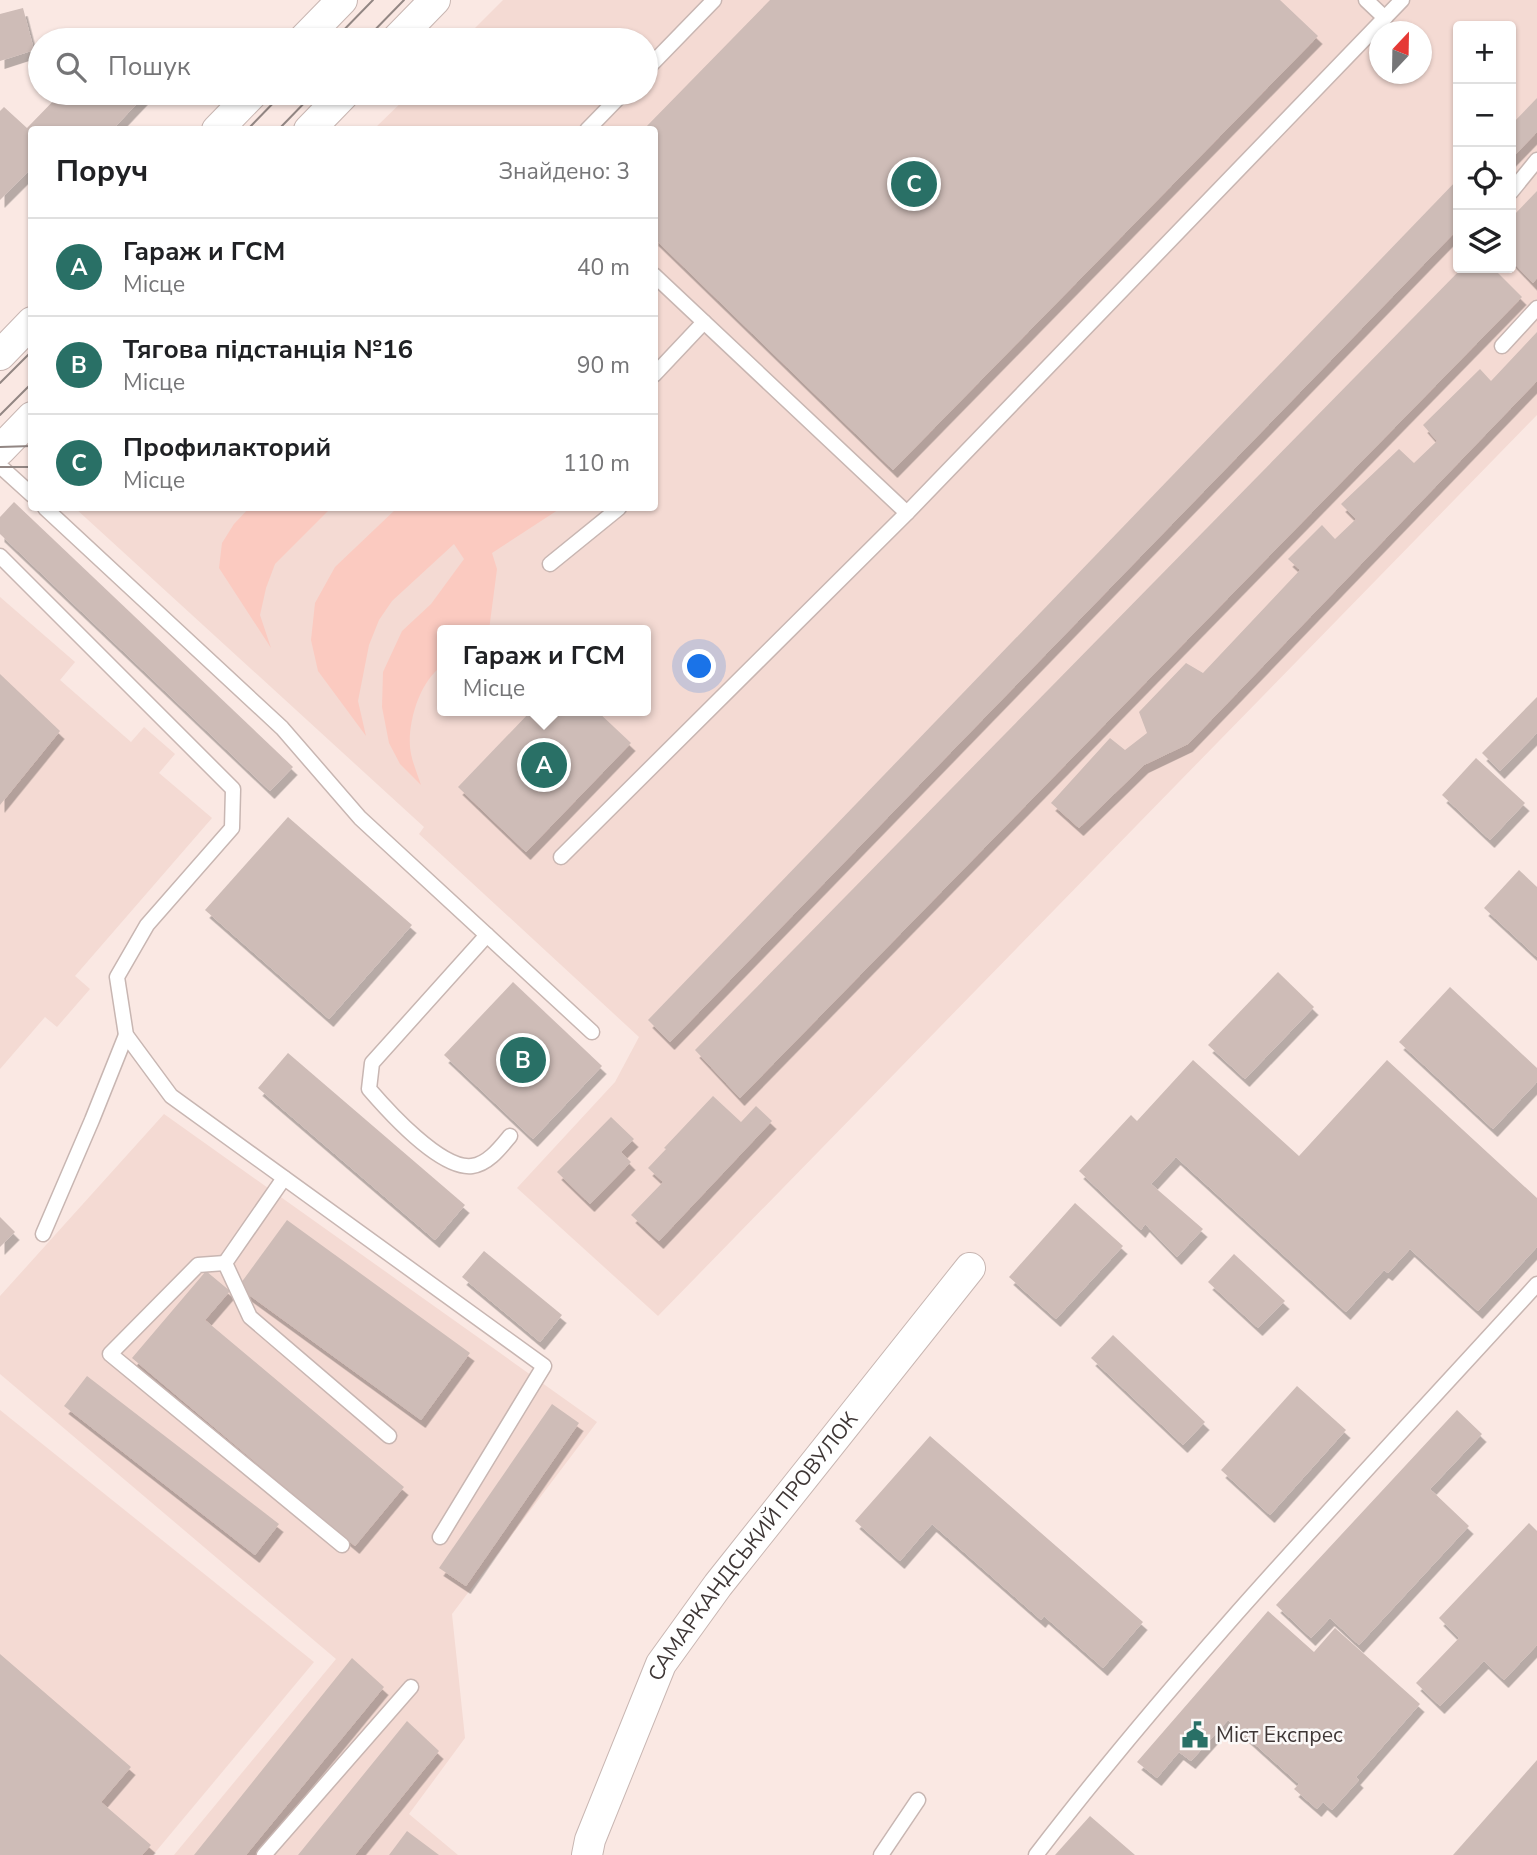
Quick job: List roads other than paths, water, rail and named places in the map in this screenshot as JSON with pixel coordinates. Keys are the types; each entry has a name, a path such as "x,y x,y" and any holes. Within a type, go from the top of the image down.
{"street":[{"path":"315,28 342,0"},
{"path":"408,28 435,0"},
{"path":"221,126 241,105"},
{"path":"313,126 333,105"},
{"path":"0,355 28,326"},
{"path":"0,450 28,421"},
{"name":"САМАРКАНДСЬКИЙ ПРОВУЛОК","path":"587,1855 590,1840 661,1664 718,1585 971,1268"}],"lane":[{"path":"658,58 714,0"},
{"path":"1366,0 1385,18"},
{"path":"561,857 907,513 1402,0"},
{"path":"591,126 611,105"},
{"path":"1516,186 1537,160"},
{"path":"658,279 907,513"},
{"path":"1502,346 1537,308"},
{"path":"658,371 704,322"},
{"path":"0,466 28,491"},
{"path":"48,511 282,727 360,818 592,1031"},
{"path":"550,564 615,511"},
{"path":"0,556 233,789 232,828 147,925 117,977 126,1035 171,1096 544,1366 440,1537"},
{"path":"486,935 372,1063 369,1089 386,1109 442,1159 471,1166 490,1158 510,1136"},
{"path":"43,1234 126,1035"},
{"path":"225,1263 284,1178"},
{"path":"225,1263 250,1317 389,1436"},
{"path":"225,1263 198,1265 110,1354 342,1545"},
{"path":"1036,1855 1083,1794 1254,1595 1537,1284"},
{"path":"264,1855 411,1687"},
{"path":"881,1855 918,1800"}],"tram line":[{"path":"346,28 373,0"},
{"path":"377,28 404,0"},
{"path":"251,126 271,105"},
{"path":"282,126 302,105"},
{"path":"0,383 28,355"},
{"path":"0,415 28,387"},
{"path":"0,447 28,446"},
{"path":"0,467 28,467"}],"place":[{"name":"Профилакторий","path":"914,184"},
{"name":"Гараж и ГСМ","path":"544,765"},
{"name":"Тягова пiдстанцiя №16","path":"523,1060"},
{"name":"Міст Експрес","path":"1195,1735"}]}
